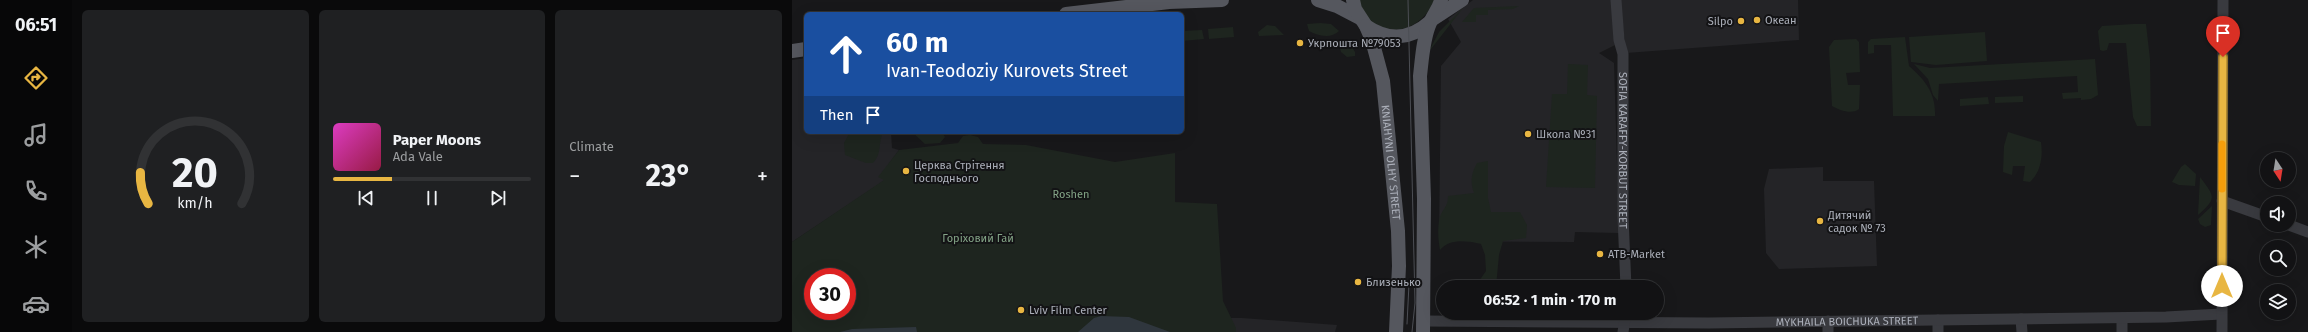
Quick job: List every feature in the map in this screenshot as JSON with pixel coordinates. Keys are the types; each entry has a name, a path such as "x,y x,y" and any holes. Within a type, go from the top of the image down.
{"main road":[{"path":"1083,12 1169,2 1222,0"},
{"path":"1318,0 1337,6 1381,34 1398,37 1416,33 1462,0"},
{"name":"KNIAHYNI OLHY STREET","path":"1352,0 1378,59 1383,81 1397,223 1399,270 1396,332"},
{"path":"1424,327 1420,76 1422,57 1432,21 1441,0"},
{"path":"792,51 804,49"}],"street":[{"name":"SOFIA KARAFFY-KORBUT STREET","path":"1616,0 1619,40 1623,54 1623,217 1626,280"},
{"path":"2222,332 2223,0"},
{"path":"2222,201 2260,215"},
{"path":"2296,228 2308,232"},
{"name":"MYKHAILA BOICHUKA STREET","path":"1424,327 1577,327 1625,322 1763,327 1828,327 1938,320 2122,318 2221,314"},
{"path":"2122,318 2122,332"},
{"path":"2022,319 2022,332"},
{"path":"1938,320 1938,332"}],"shaded area":[{"name":"Школа №31","path":"1473,0 1612,0 1615,45 1599,53 1614,63 1619,233 1575,232 1574,242 1439,241 1441,66 1461,42 1448,19"},
{"path":"1620,0 1798,0 1799,40 1626,53"},
{"path":"804,58 804,134 891,134 892,148 899,150 888,165 885,180 792,242 792,60"},
{"name":"Дитячий садок № 73","path":"1823,167 1823,181 1874,181 1877,266 1779,269 1766,253 1764,189 1769,169"},
{"path":"1101,316 1129,317 1170,332 1078,332 1094,318"},
{"path":"1213,318 1242,318 1337,325 1335,332 1216,332"},
{"path":"916,327 917,332 840,332 852,329"}],"green space":[{"path":"1358,0 1434,0 1429,10 1413,25 1403,29 1393,30 1382,28 1373,23 1364,12"},
{"path":"1519,6 1513,9 1488,10 1488,15 1476,15 1476,22 1462,22 1474,8"},
{"path":"1463,8 1431,49 1430,49 1439,32"},
{"path":"1307,24 1331,24 1339,31 1336,34 1324,36 1309,31"},
{"path":"2146,24 2150,59 2151,126 2137,126 2133,117 2126,43 2109,43 2107,50 2100,50 2098,31 2102,26"},
{"path":"1267,25 1275,26 1284,35 1259,36 1258,32"},
{"path":"1233,27 1234,37 1209,39 1208,29"},
{"path":"1202,30 1204,39 1184,41 1184,31"},
{"path":"1985,32 1987,61 1936,65 1911,62 1909,37"},
{"path":"1905,37 1909,66 1925,82 1934,100 1935,116 1893,116 1891,45 1874,45 1874,53 1868,54 1868,42 1871,39"},
{"path":"1856,39 1859,42 1860,72 1846,73 1848,85 1860,85 1859,109 1849,112 1832,106 1829,47 1834,40"},
{"path":"1348,41 1355,52 1355,56 1347,57 1341,52 1339,45 1342,42"},
{"path":"2095,59 2098,95 2091,99 2081,100 2081,98 2063,99 2062,93 2078,92 2077,76 1939,84 1938,101 1933,95 1928,79 1914,64 1930,68"},
{"path":"1568,64 1588,65 1587,95 1597,96 1595,188 1546,187 1552,94 1567,94"},
{"path":"2023,96 2023,102 1995,103 1995,97"},
{"path":"1988,97 1989,104 1960,106 1960,99"},
{"path":"2008,132 2041,142 2042,153 2039,169 2037,174 2030,182 2023,181 2025,166 2013,166 2012,175 2003,172 2004,146"},
{"path":"849,134 882,134 878,156 873,163 866,163 845,155 844,143"},
{"path":"914,134 943,134 945,137 940,143 925,144"},
{"name":"Горіховий Гай","path":"970,135 978,137 983,144 1026,145 1115,162 1175,153 1175,202 1217,204 1223,301 1236,328 1236,332 792,332 792,242 884,180 878,177 899,150 958,143 963,136"},
{"path":"1488,161 1488,198 1491,212 1520,212 1527,225 1526,238 1503,241 1499,255 1497,280 1480,280 1486,271 1485,255 1481,244 1459,241 1444,246 1440,250 1438,227 1441,214 1447,204 1448,196 1474,193 1472,174 1477,163"},
{"path":"2185,164 2196,174 2195,186 2179,185 2172,182 2181,167"},
{"path":"2200,177 2209,189 2212,197 2208,205 2198,215"},
{"path":"2212,206 2211,225 2205,227 2200,224 2198,219"}],"tram line":[{"path":"1408,0 1415,303 1412,332"},
{"path":"1407,324 1409,284"}],"slow traffic":[{"path":"2222,144 2222,189"}],"place":[{"name":"Океан","path":"1757,20"},
{"name":"Silpo","path":"1741,21"},
{"name":"Укрпошта №79053","path":"1300,43"},
{"name":"Школа №31","path":"1528,134"},
{"name":"Церква Стрітення Господнього","path":"906,171"},
{"name":"Дитячий садок № 73","path":"1820,221"},
{"name":"ATB-Market","path":"1600,254"},
{"name":"Близенько","path":"1358,282"},
{"name":"Lviv Film Center","path":"1021,310"}],"route":[{"path":"2222,286 2223,57"}],"park label":[{"name":"Roshen","path":"1071,194"}]}
